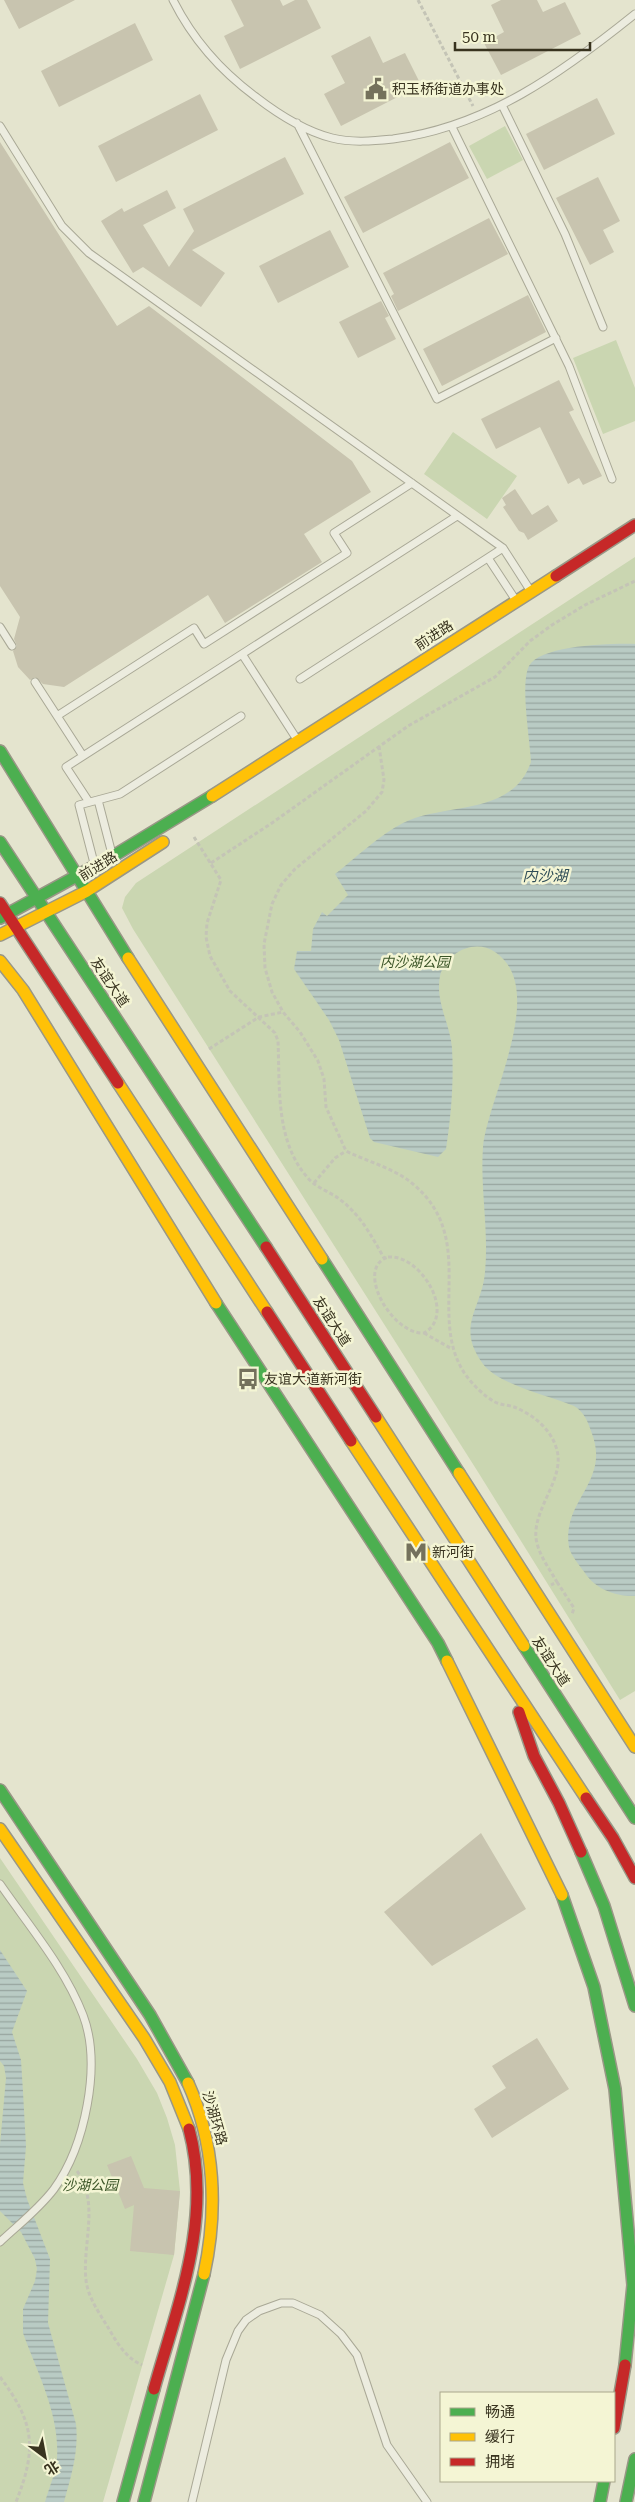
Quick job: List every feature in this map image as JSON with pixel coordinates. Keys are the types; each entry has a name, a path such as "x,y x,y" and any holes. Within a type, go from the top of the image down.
{"main road":[{"name":"前进路","path":"4,916 96,867 251,773 516,600 635,525"},
{"path":"0,751 87,892 635,1747"},
{"name":"前进路","path":"183,828 251,773"},
{"name":"前进路","path":"0,935 87,892 169,837"},
{"name":"友谊大道","path":"0,842 206,1155 635,1818"},
{"path":"0,903 4,916 16,928 507,1680 613,1838 635,1878"},
{"path":"0,961 23,990 232,1328 438,1643 558,1882 585,1959 600,2012 615,2089 620,2132 633,2285 628,2355 615,2423"},
{"path":"507,1680 534,1756 559,1802 604,1906 635,2006"},
{"name":"沙湖环路","path":"0,1790 168,2044 195,2099 207,2142 212,2169 213,2198 209,2253 144,2502"},
{"name":"沙湖环路","path":"0,1829 157,2058 180,2103 194,2154 197,2174 197,2219 193,2249 123,2502"},
{"path":"626,2502 635,2459"},
{"path":"600,2502 604,2482"}],"lane":[{"path":"173,0 196,37 231,76 272,109 297,123 332,138 365,141 401,138 452,127 502,106 561,71 635,14"},
{"path":"502,106 565,234 603,327"},
{"path":"297,123 437,399 556,338"},
{"path":"0,126 71,237 89,253 503,548 531,591"},
{"path":"452,127 569,366 612,479"},
{"path":"57,716 194,628 204,644 347,553 334,533 412,483"},
{"path":"89,802 66,767 457,516"},
{"path":"300,679 503,548"},
{"path":"488,558 516,600"},
{"path":"0,627 12,646"},
{"path":"242,654 298,741"},
{"path":"35,682 83,756"},
{"path":"96,867 79,805 120,794 241,716"},
{"path":"98,800 113,857"},
{"path":"0,1884 61,1973 82,2014 90,2038 92,2074 84,2115 70,2161 62,2176 42,2202 0,2242"},
{"path":"192,2502 226,2360 238,2331 246,2320 259,2311 281,2304 293,2303 320,2315 341,2334 357,2355 387,2445 427,2502"}],"path":[{"path":"418,0 478,116"},
{"path":"211,863 272,823 435,708 496,677 530,641 552,625 584,605 635,580"},
{"path":"379,746 384,780 382,792 366,811 295,869 281,885 272,904 264,944 265,968 272,992 283,1012 307,1041 318,1061 324,1079 326,1107 346,1151 402,1177 424,1195 439,1217 449,1255 449,1322 453,1349 466,1375 477,1388 494,1402 521,1410 538,1420 554,1440 558,1455 557,1469 539,1516 536,1534 540,1552 574,1608 572,1617"},
{"path":"194,837 222,880 206,924 206,937 210,956 230,991 271,1027 278,1041 284,1128 296,1159 314,1184 336,1197 355,1213 384,1258"},
{"path":"204,1052 259,1017 283,1012"},
{"path":"314,1184 335,1158 346,1151"},
{"path":"424,1333 433,1326 436,1315 436,1303 431,1288 422,1273 408,1260 396,1256 384,1258 377,1264 377,1289 382,1302 398,1324 415,1332 424,1333 453,1349"},
{"path":"546,1588 557,1582"},
{"path":"70,2161 82,2180 88,2199 86,2266 88,2291 119,2345 131,2359 147,2367"},
{"path":"0,2377 22,2409 30,2443 30,2459 16,2502"}],"green space":[{"path":"505,126 523,160 487,179 469,146"},
{"path":"616,340 635,388 635,421 603,434 573,358"},
{"path":"453,432 517,476 487,519 424,474"},
{"name":"内沙湖公园","path":"635,557 635,1691 620,1700 478,1472 133,929 122,908 125,897 136,883"},
{"name":"沙湖公园","path":"0,1858 137,2059 157,2093 175,2145 180,2191 174,2255 103,2502 0,2502"}],"water":[{"name":"内沙湖","path":"635,644 635,1596 628,1596 600,1588 589,1579 569,1547 569,1531 572,1516 591,1478 595,1464 596,1449 585,1417 574,1406 512,1384 501,1378 483,1364 475,1351 471,1339 472,1318 483,1285 486,1256 483,1147 487,1126 511,1044 516,1016 517,991 510,969 495,952 479,946 470,947 455,954 443,968 440,976 439,995 451,1039 453,1073 451,1112 446,1149 438,1157 374,1142 370,1138 339,1040 329,1020 294,969 297,951 311,951 313,929 322,912 327,916 348,895 335,874 377,840 403,823 438,812 493,800 509,792 522,780 531,762 525,698 526,674 529,666 536,659 547,654 578,647"},
{"path":"0,1950 27,1991 12,2032 21,2060 26,2146 23,2183 27,2199 50,2259 48,2323 76,2424 75,2454 64,2502 45,2502 57,2458 55,2426 46,2394 23,2333 23,2309 35,2281 37,2269 35,2259 21,2232 0,2211 0,2145 6,2078 4,2066 0,2061"}],"building":[{"path":"4,0 75,0 19,29"},
{"path":"231,0 280,0 283,6 295,0 307,0 321,28 240,69 224,36 244,26"},
{"path":"501,0 537,0 543,12 565,2 581,34 501,75 484,43 504,32 491,5"},
{"path":"135,23 153,60 59,107 41,71"},
{"path":"370,36 383,63 405,53 421,85 341,126 324,94 345,83 331,56"},
{"path":"200,94 218,130 116,182 98,146"},
{"path":"597,98 615,134 544,170 526,134"},
{"path":"0,142 117,326 149,306 352,461 371,492 304,534 322,562 225,623 208,595 64,687 43,684 35,677 30,680 18,667 13,651 17,646 14,639 20,617 0,586"},
{"path":"450,142 469,178 363,233 344,197"},
{"path":"285,157 304,194 192,250 225,273 201,307 143,267 133,273 101,221 122,208 124,212 167,190 176,208 143,225 169,267 194,231 183,209"},
{"path":"598,177 620,221 603,230 614,252 590,265 556,198"},
{"path":"489,218 508,254 398,311 391,296 394,294 383,273"},
{"path":"330,230 349,267 278,303 259,266"},
{"path":"528,295 546,332 442,386 423,349"},
{"path":"381,301 389,316 385,318 396,339 358,358 339,322"},
{"path":"559,380 574,410 569,412 602,476 583,485 579,478 568,484 540,427 496,449 481,419"},
{"path":"515,489 532,515 548,505 558,521 528,540 524,533 519,531 503,507 506,505 502,498"},
{"path":"481,1833 526,1909 432,1966 384,1912"},
{"path":"537,2038 569,2089 492,2138 474,2109 506,2088 492,2066"},
{"path":"131,2156 144,2188 180,2191 174,2255 130,2251 134,2205 125,2209 107,2165"}],"traffic: fast":[{"path":"0,751 128,958"},
{"path":"0,918 115,855 212,796"},
{"path":"0,842 266,1247"},
{"path":"322,1259 459,1473"},
{"path":"216,1303 438,1643 447,1661"},
{"path":"524,1646 635,1818"},
{"path":"0,1790 150,2015 188,2083"},
{"path":"581,1852 604,1906 635,2006"},
{"path":"562,1895 594,1987 615,2089 633,2285 625,2365"},
{"path":"144,2502 204,2274"},
{"path":"123,2502 154,2389"},
{"path":"626,2502 635,2459"},
{"path":"600,2502 604,2482"}],"traffic: slow":[{"path":"212,796 556,576"},
{"path":"0,935 87,891 163,842"},
{"path":"128,958 322,1259"},
{"path":"0,961 23,990 216,1303"},
{"path":"118,1083 267,1312"},
{"path":"376,1417 524,1646"},
{"path":"351,1441 586,1798"},
{"path":"459,1473 635,1747"},
{"path":"447,1661 562,1895"},
{"path":"0,1829 144,2038 170,2082 189,2129"},
{"path":"188,2083 204,2129 209,2153 212,2201 211,2226 204,2274"}],"traffic: jam":[{"path":"556,576 635,525"},
{"path":"0,903 118,1083"},
{"path":"266,1247 376,1417"},
{"path":"267,1312 351,1441"},
{"path":"519,1712 534,1756 559,1803 581,1852"},
{"path":"586,1798 613,1838 635,1878"},
{"path":"154,2389 182,2293 195,2228 197,2195 195,2162 189,2129"},
{"path":"615,2422 625,2365"}],"place":[{"name":"积玉桥街道办事处","path":"376,89"},
{"name":"友谊大道新河街","path":"248,1379"},
{"name":"新河街","path":"416,1552"}]}
